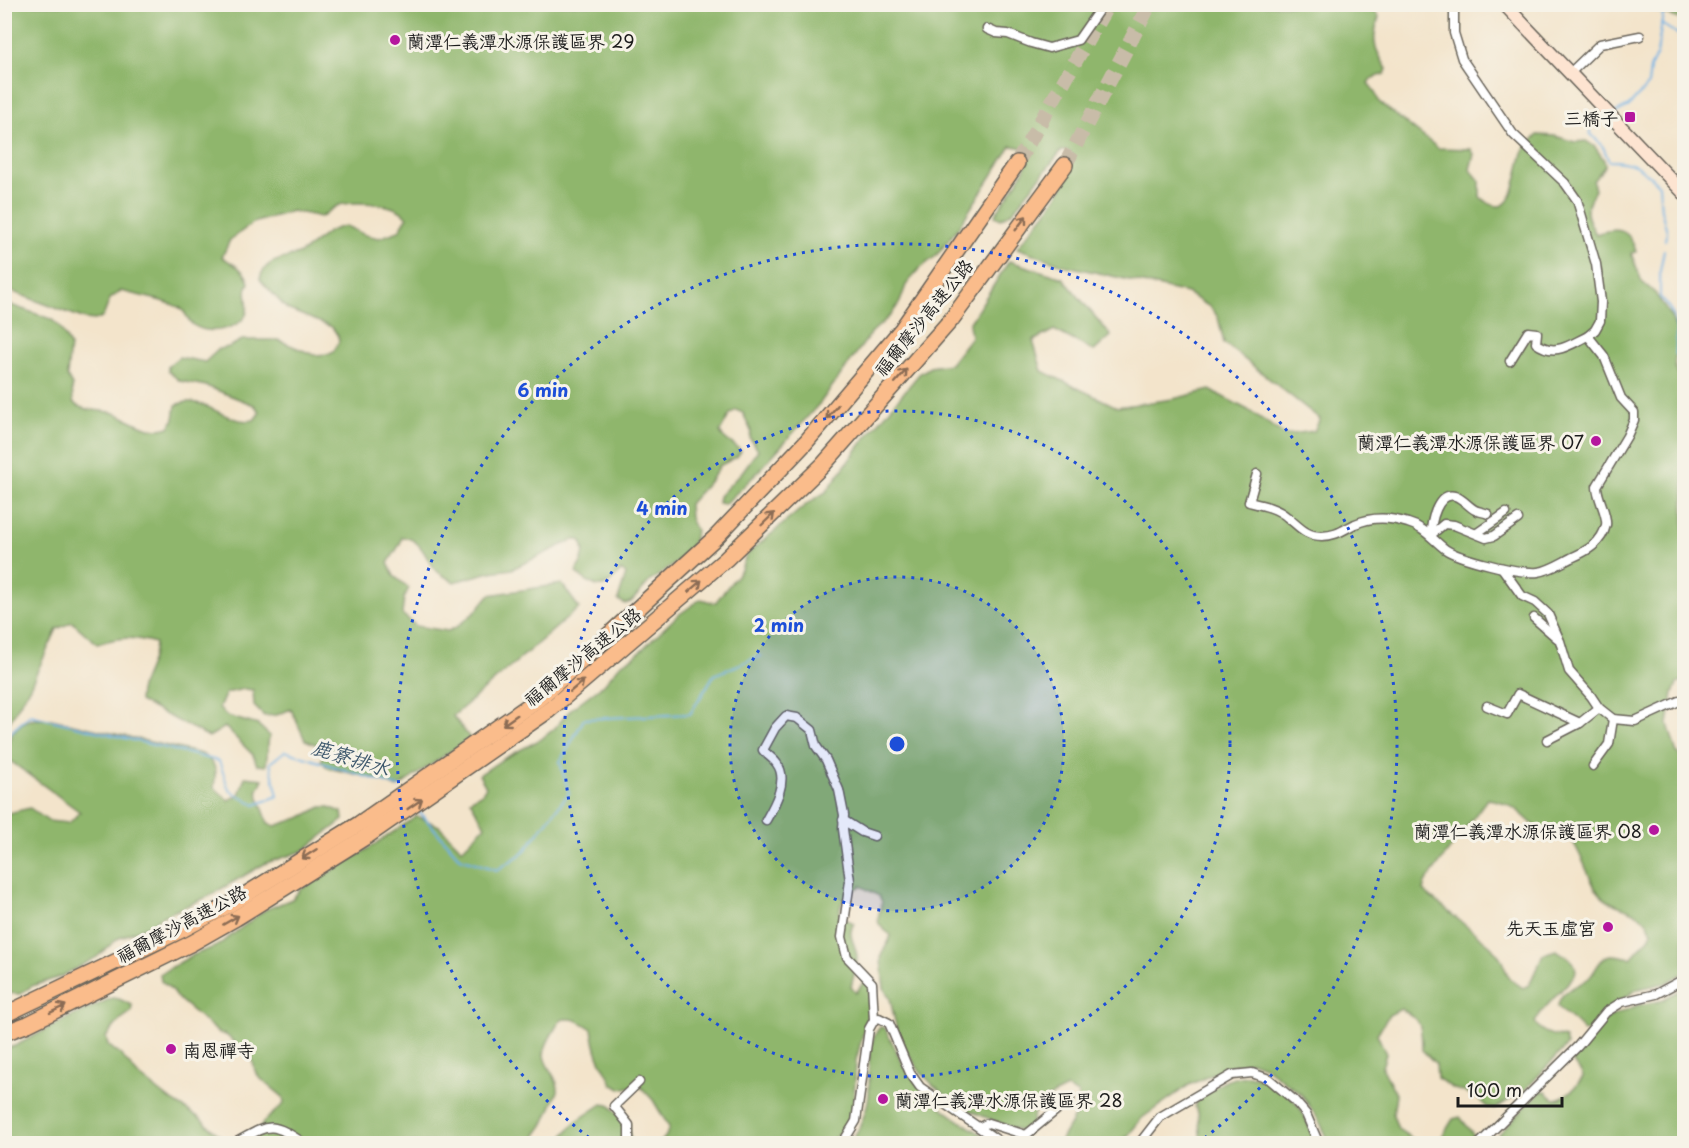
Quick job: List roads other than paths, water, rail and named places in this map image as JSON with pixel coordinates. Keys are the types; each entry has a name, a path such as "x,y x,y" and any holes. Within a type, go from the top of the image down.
{"highway":[{"name":"福爾摩沙高速公路","path":"459,765 540,698 717,536 806,442 902,329 1017,163"},
{"name":"福爾摩沙高速公路","path":"4,1033 28,1024 192,943 459,765 549,710 726,559 823,465 951,320 1065,165"},
{"name":"福爾摩沙高速公路","path":"4,1015 184,929 363,830"}],"main road":[{"path":"1504,4 1684,193"}],"street":[{"path":"987,29 1049,48 1078,40 1103,4"},
{"path":"1454,4 1454,33 1462,59 1514,134 1565,183 1577,200 1596,264 1601,302 1600,321 1595,330 1588,336 1559,350 1544,349 1536,343 1537,333 1528,332 1510,361"},
{"path":"1570,73 1600,44 1640,36"},
{"path":"1257,474 1249,501 1271,507 1287,516 1309,534 1335,536 1355,524 1378,517 1410,523 1431,535 1447,550 1485,564 1537,573 1552,568 1588,551 1603,534 1607,522 1597,494 1597,486 1634,420 1634,412 1621,398 1604,356 1588,336"},
{"path":"1431,535 1430,526 1437,506 1447,496 1455,496 1474,509 1488,514"},
{"path":"1477,533 1506,513"},
{"path":"1431,535 1444,524 1454,525 1486,538 1494,536 1518,519"},
{"path":"1502,568 1522,596 1548,614 1560,640 1569,671 1599,708 1614,719 1635,721 1679,701 1684,702"},
{"path":"1534,618 1560,640"},
{"path":"1487,706 1507,714 1518,694 1580,723"},
{"path":"1547,740 1580,723 1599,708"},
{"path":"766,820 777,799 780,776 777,763 763,750 775,728 786,716 791,716 812,730 816,746 839,790 850,880 842,937 847,957 872,983 874,1020 869,1029 856,1121 842,1143"},
{"path":"1593,766 1609,744 1614,719"},
{"path":"843,820 862,832 874,836"},
{"path":"1479,1143 1578,1046 1606,1012 1622,1002 1656,994 1684,979"},
{"path":"874,1020 879,1018 889,1023 910,1073 920,1087 1003,1143"},
{"path":"1139,1143 1160,1117 1232,1075 1252,1073 1269,1079 1294,1100 1306,1114 1319,1143"},
{"path":"632,1143 629,1140 629,1125 614,1106 639,1082"},
{"path":"980,1127 988,1123 1026,1135 1071,1099"},
{"path":"233,1143 262,1128 273,1126 305,1143"}],"waterway":[{"path":"1615,113 1629,106 1648,85 1650,68 1657,54 1663,14 1658,7 1652,4"},
{"path":"1661,24 1679,35 1684,35"},
{"path":"1604,117 1590,126 1590,133 1603,147 1609,161 1625,162 1637,166 1659,185 1661,210 1667,231 1665,240"},
{"path":"1664,250 1660,271 1660,297 1671,311 1676,323 1676,354 1684,358"},
{"name":"鹿寮排水","path":"416,808 460,858 497,870 523,853 569,793 560,762 584,719 690,714 714,675 760,656"},
{"name":"鹿寮排水","path":"4,738 30,715 219,761 229,790 255,805 278,796 270,763 285,751 399,787"}],"tunnel":[{"path":"1017,163 1108,4"},
{"path":"1065,165 1150,4"}],"place":[{"name":"蘭潭仁義潭水源保護區界 29","path":"395,40"},
{"name":"三橋子","path":"1630,117"},
{"name":"蘭潭仁義潭水源保護區界 07","path":"1596,441"},
{"name":"蘭潭仁義潭水源保護區界 08","path":"1654,830"},
{"name":"先天玉虛宮","path":"1608,927"},
{"name":"南恩禪寺","path":"171,1049"},
{"name":"蘭潭仁義潭水源保護區界 28","path":"883,1099"}]}
